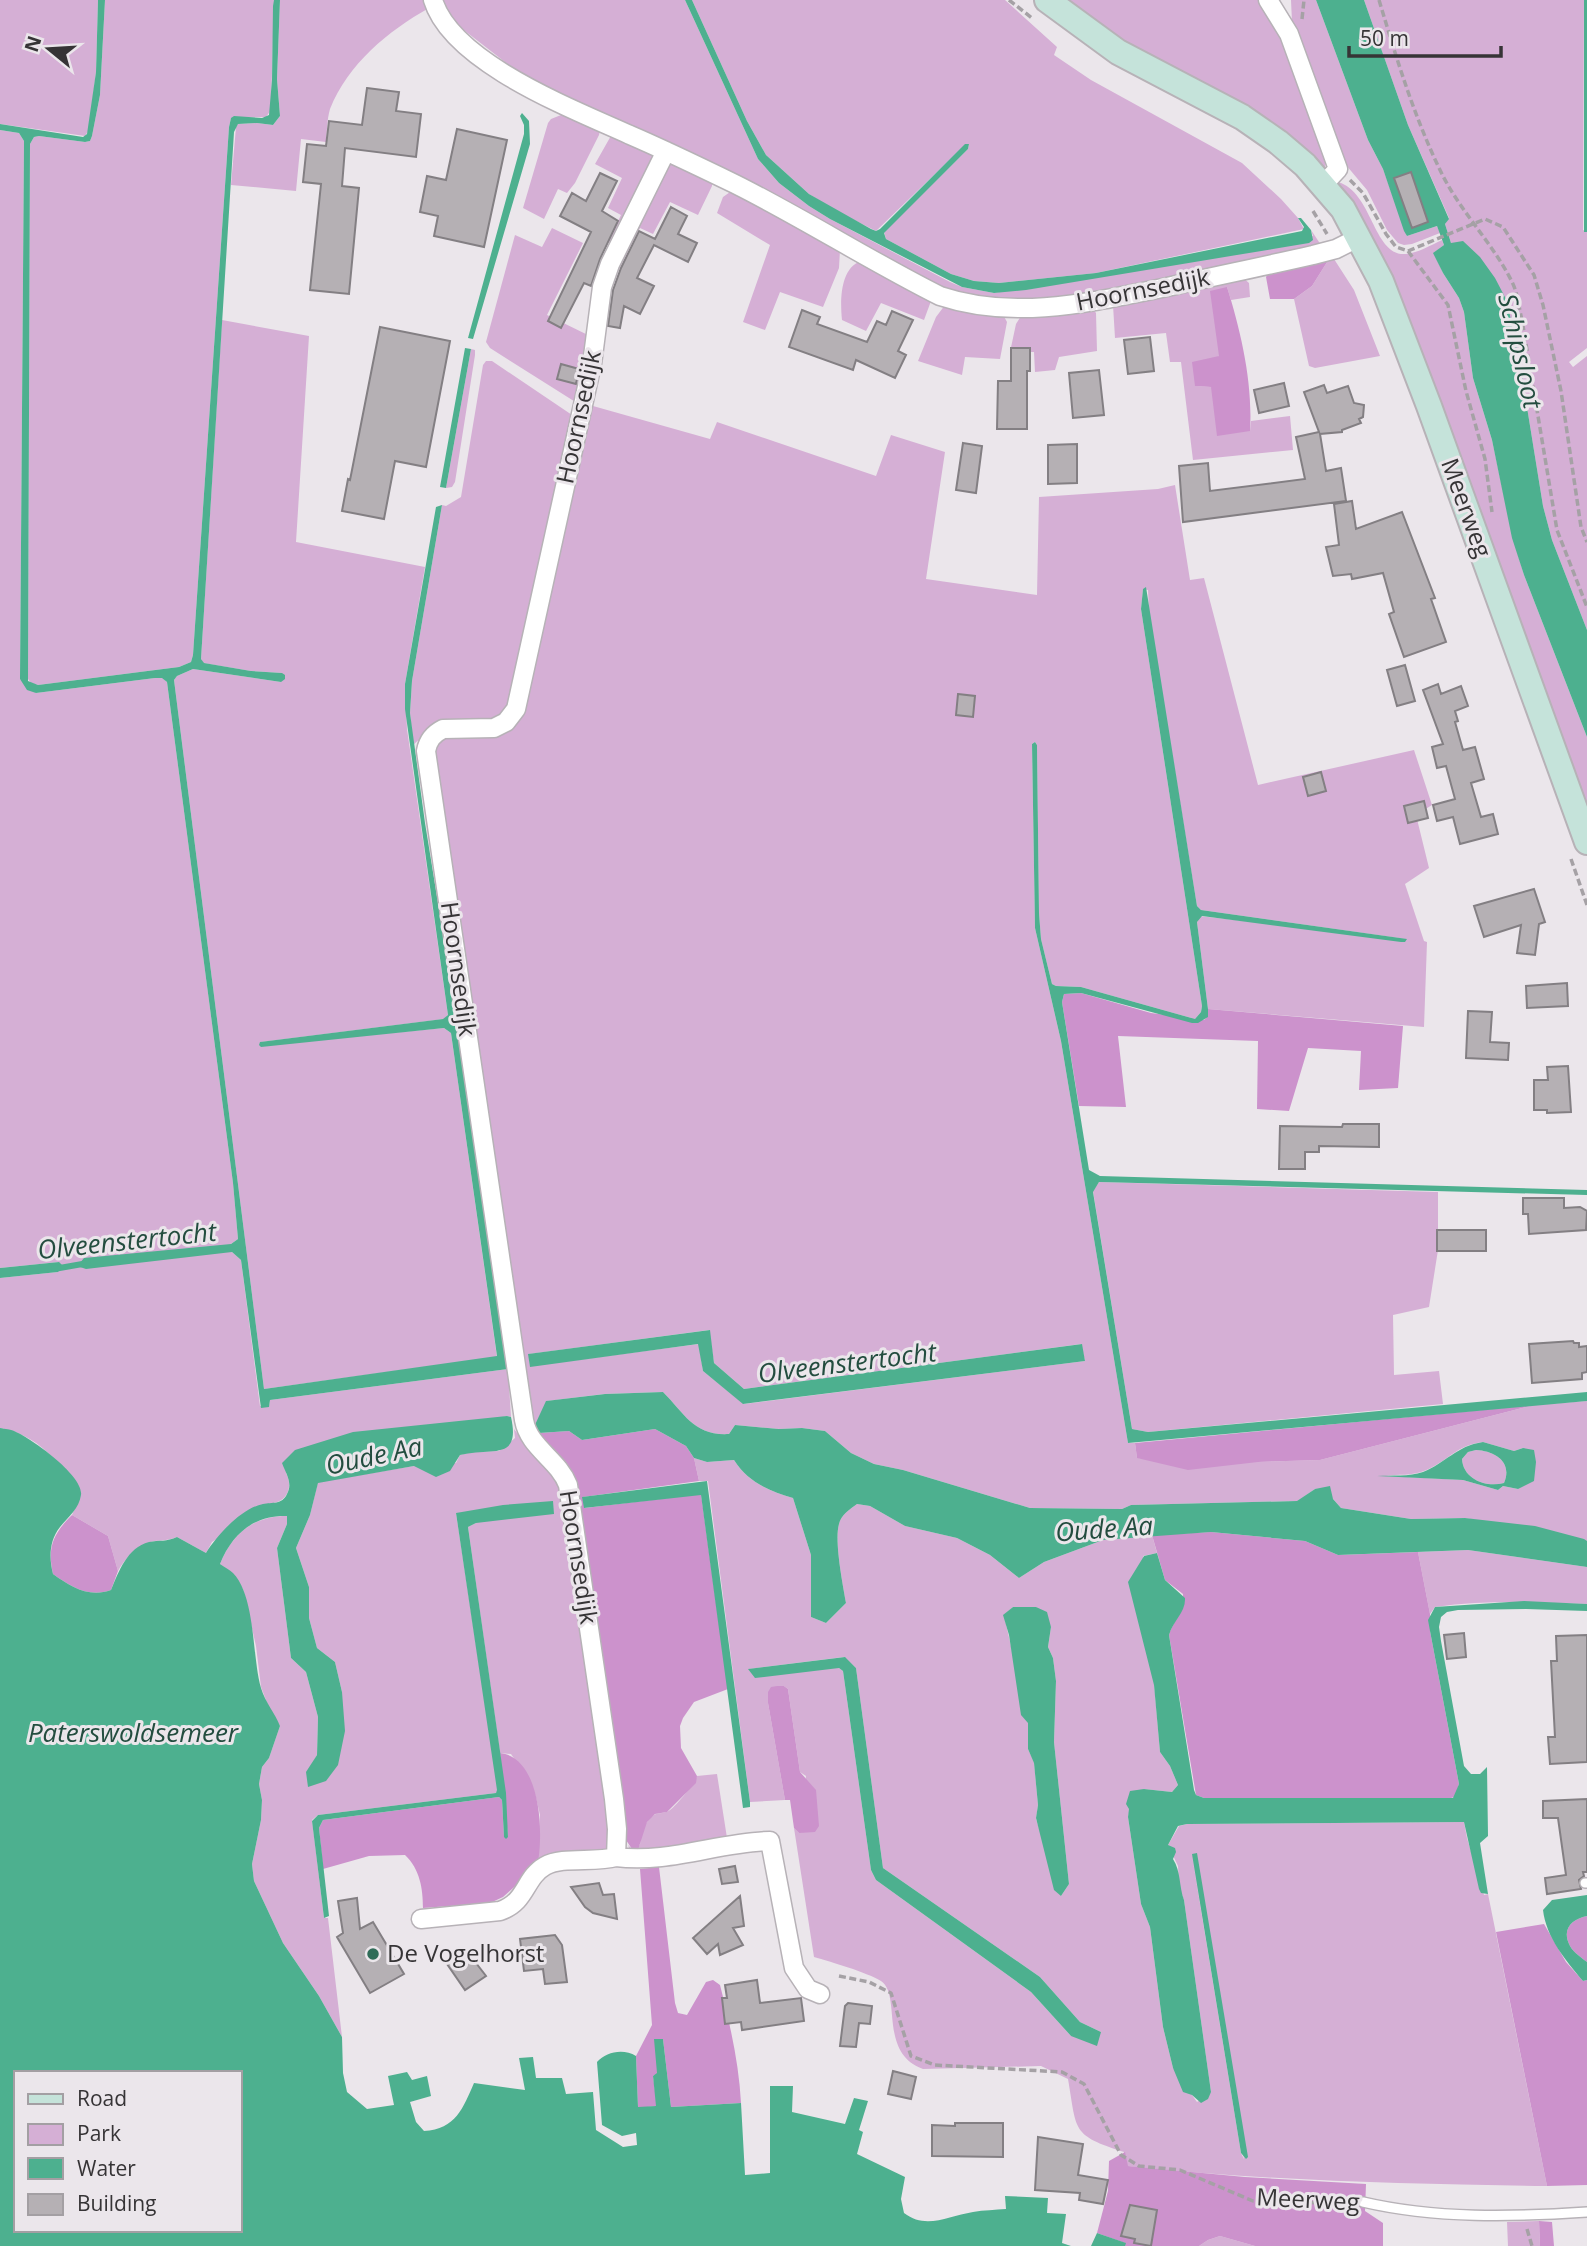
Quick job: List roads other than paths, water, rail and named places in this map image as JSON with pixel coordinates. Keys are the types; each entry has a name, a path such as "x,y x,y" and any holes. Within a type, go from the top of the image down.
{"main road":[{"name":"Meerweg","path":"1046,0 1118,51 1242,117 1331,177 1343,209 1381,281 1587,842"}],"street":[{"name":"Hoornsedijk","path":"433,0 448,28 471,49 509,76 551,99 737,185 940,296 1000,308 1028,309 1111,298 1336,249 1358,238"},
{"name":"Meerweg","path":"1268,0 1289,34 1331,177"},
{"name":"Hoornsedijk","path":"616,1857 614,1800 568,1485 555,1462 528,1435 524,1420 426,751 428,741 436,732 443,729 494,728 506,722 516,709 592,364 602,287 610,264 666,151"},
{"path":"421,1919 511,1908 530,1881 545,1866 559,1862 595,1861 616,1857 649,1859 749,1842 770,1841 794,1968 808,1989 820,1994"}],"lane":[{"name":"Meerweg","path":"1363,2202 1404,2211 1439,2213 1587,2213"}],"water":[{"path":"98,0 105,0 100,95 90,141 39,136 34,137 30,144 28,681 38,685 179,667 191,662 229,127 234,116 262,118 269,115 273,6 274,0 280,0 277,79 280,116 273,125 238,124 234,132 201,659 204,663 282,673 285,679 281,682 193,669 174,680 264,1389 497,1356 451,1033 444,1028 261,1047 259,1045 260,1042 443,1019 448,1015 405,709 405,684 436,507 442,505 412,681 410,713 508,1369 270,1400 269,1407 261,1408 241,1260 232,1252 86,1269 80,1267 84,1258 231,1244 238,1239 233,1183 167,682 162,678 155,678 36,693 27,690 20,679 24,141 19,133 0,130 0,124 83,137 87,134 96,72"},
{"path":"685,0 692,0 747,121 766,155 809,194 871,229 880,229 965,144 969,144 968,149 884,233 886,239 951,274 974,281 999,283 1096,273 1302,231 1304,227 1298,218 1311,230 1313,240 1309,243 1026,290 994,293 962,287 830,219 779,183 758,159"},
{"path":"1316,0 1364,0 1408,125 1449,219 1445,224 1451,243 1463,241 1480,257 1507,301 1543,506 1552,540 1587,630 1587,737 1512,538 1492,440 1473,378 1464,312 1433,253 1444,245 1437,226 1407,236 1404,231 1383,169 1368,140"},
{"path":"1584,0 1587,0 1587,232 1584,232"},
{"path":"522,113 529,121 530,144 473,339 468,338 524,134 520,116"},
{"path":"465,348 471,349 446,488 440,487"},
{"path":"1146,587 1197,906 1201,910 1407,939 1401,942 1202,916 1197,922 1208,1017 1198,1023 1081,993 1064,994 1062,1002 1089,1170 1100,1176 1587,1190 1587,1195 1099,1182 1093,1192 1132,1429 1148,1432 1587,1392 1587,1401 1128,1443 1061,1041 1035,928 1032,744 1035,742 1037,745 1041,939 1052,984 1081,987 1195,1019 1202,1006 1141,609 1143,589"},
{"path":"59,1262 63,1266 58,1272 0,1278 0,1268"},
{"path":"710,1330 714,1363 744,1389 1082,1344 1085,1361 743,1404 703,1371 698,1344 530,1367 528,1354"},
{"name":"Oude Aa","path":"663,1392 691,1422 707,1431 729,1434 735,1425 825,1431 851,1453 874,1464 1030,1508 1122,1509 1131,1505 1297,1501 1315,1489 1330,1486 1333,1499 1341,1508 1411,1519 1465,1518 1535,1526 1584,1539 1587,1541 1587,1567 1468,1550 1338,1555 1305,1541 1211,1532 1103,1540 1044,1562 1019,1578 990,1555 957,1538 905,1526 870,1506 857,1504 846,1512 838,1532 846,1603 826,1623 811,1617 811,1555 793,1498 760,1485 734,1460 707,1462 694,1458 686,1446 655,1429 582,1440 569,1431 539,1433 534,1427 546,1401 605,1394"},
{"name":"Paterswoldsemeer","path":"507,1416 511,1417 513,1431 512,1441 507,1447 460,1455 450,1471 436,1477 414,1466 318,1483 310,1515 296,1548 309,1587 309,1618 317,1648 335,1662 342,1692 345,1731 338,1765 326,1781 308,1787 306,1772 317,1755 318,1717 306,1672 291,1658 277,1548 287,1524 287,1516 264,1519 246,1528 231,1544 220,1564 233,1573 246,1597 261,1688 280,1726 269,1758 262,1767 259,1784 262,1800 261,1820 252,1864 254,1881 283,1943 319,1996 342,2037 343,2073 347,2092 367,2109 394,2105 388,2076 407,2072 412,2080 427,2076 431,2096 410,2102 416,2122 424,2131 435,2129 451,2122 457,2116 474,2083 525,2090 519,2058 533,2057 536,2078 562,2078 566,2094 593,2092 596,2130 623,2147 637,2145 636,2133 622,2136 602,2125 597,2062 615,2052 636,2056 638,2107 656,2106 653,2076 657,2073 654,2039 663,2039 671,2107 741,2103 745,2175 770,2173 770,2086 793,2086 792,2112 845,2124 854,2098 868,2101 859,2130 863,2132 857,2154 905,2177 901,2199 904,2213 921,2221 929,2221 973,2212 1006,2209 1005,2196 1048,2198 1047,2213 1066,2214 1062,2243 1071,2246 0,2246 0,1428 24,1436 44,1450 66,1469 80,1487 78,1504 54,1538 51,1550 52,1568 53,1574 67,1583 80,1590 95,1593 111,1590 129,1555 141,1545 177,1537 206,1553 223,1531 247,1511 285,1498 289,1482 282,1463 295,1450 353,1432"},
{"path":"1483,1442 1514,1451 1523,1448 1534,1450 1534,1481 1518,1489 1503,1486 1498,1490 1463,1480 1377,1476 1418,1474 1474,1444","holes":["1476,1450 1496,1455 1500,1459 1506,1469 1504,1483 1483,1483 1466,1472 1462,1459 1468,1452"]},
{"path":"707,1481 750,1802 750,1807 743,1808 701,1495 584,1508 582,1497"},
{"path":"553,1501 554,1514 476,1523 468,1527 506,1793 508,1837 504,1837 502,1800 499,1797 323,1820 319,1828 329,1916 324,1918 312,1821 318,1815 496,1793 456,1513 503,1505"},
{"path":"1157,1553 1165,1580 1185,1598 1183,1608 1169,1635 1194,1790 1196,1795 1204,1798 1453,1798 1459,1784 1428,1620 1435,1607 1524,1601 1587,1604 1587,1611 1458,1610 1447,1612 1441,1617 1441,1641 1464,1766 1471,1774 1480,1774 1487,1767 1488,1836 1480,1843 1488,1894 1481,1893 1479,1889 1464,1822 1178,1826 1168,1845 1175,1848 1176,1852 1173,1859 1184,1900 1211,2092 1208,2099 1201,2103 1192,2095 1183,2092 1173,2068 1163,2027 1150,1927 1141,1904 1129,1809 1126,1804 1130,1791 1144,1789 1172,1792 1178,1785 1160,1752 1154,1685 1128,1582 1144,1556"},
{"path":"1013,1607 1036,1607 1047,1612 1051,1627 1048,1647 1053,1658 1056,1681 1054,1742 1069,1884 1061,1896 1054,1890 1036,1818 1038,1805 1034,1763 1028,1749 1028,1723 1021,1715 1009,1635 1003,1615"},
{"path":"845,1657 856,1668 883,1868 1040,1977 1080,2022 1101,2032 1097,2046 1071,2036 1031,1992 876,1880 871,1870 843,1671 839,1668 755,1678 748,1669"},
{"path":"1197,1853 1248,2157 1246,2159 1241,2153 1192,1854"},
{"path":"1587,1895 1587,1916 1573,1922 1567,1930 1571,1948 1587,1962 1587,1980 1583,1981 1552,1939 1543,1910 1552,1900"},
{"path":"1097,2233 1126,2243 1125,2246 1091,2246"}],"waterway":[{"name":"Olveenstertocht","path":"54,1269 88,1263"}],"place":[{"name":"De Vogelhorst","path":"373,1954"}],"water label":[{"name":"Schipsloot","path":"1520,351"}]}
